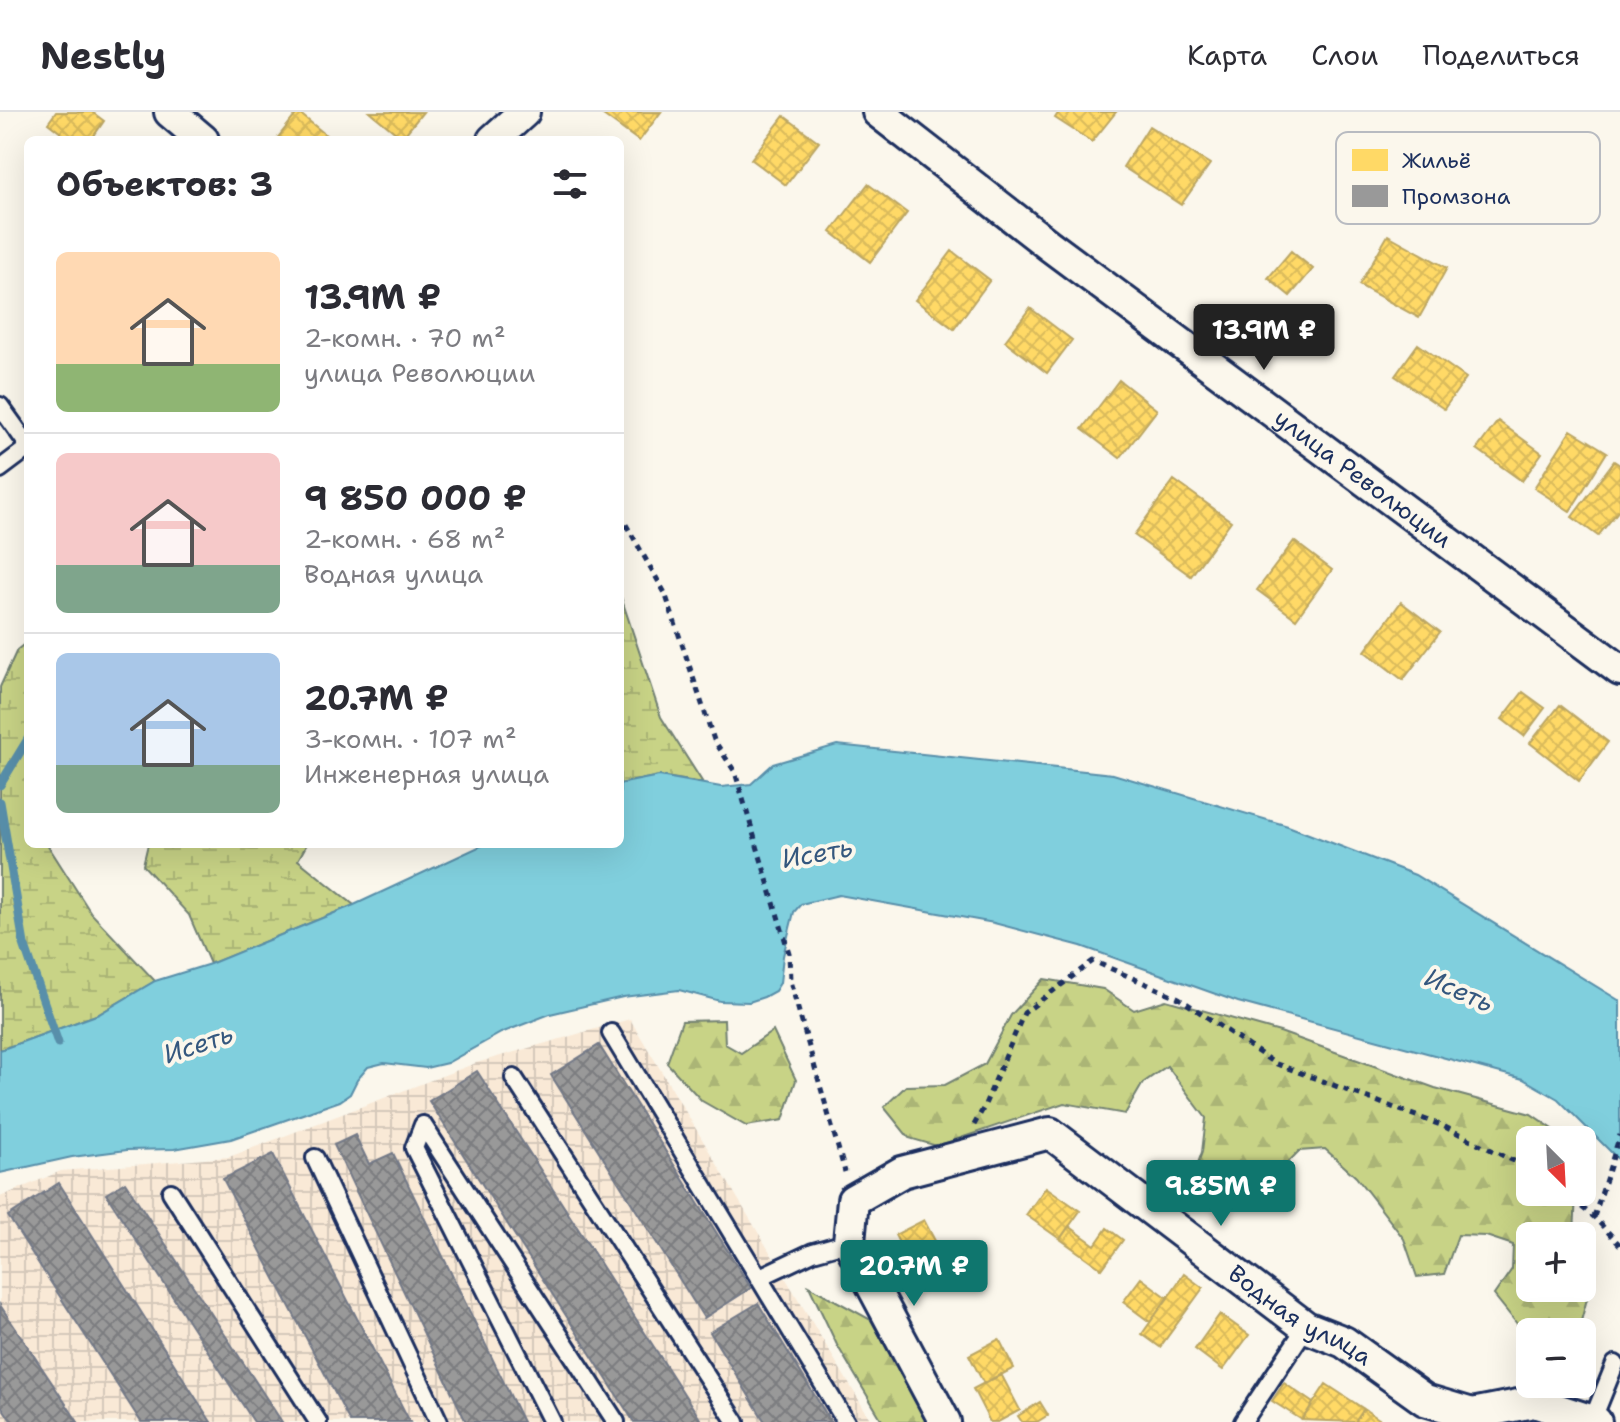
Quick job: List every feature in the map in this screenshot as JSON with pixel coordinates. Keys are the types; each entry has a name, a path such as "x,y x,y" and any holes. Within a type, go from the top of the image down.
{"street":[{"path":"170,112 198,136"},
{"path":"497,136 524,112"},
{"name":"улица Революции","path":"878,112 1063,255 1620,670"},
{"name":"Водная улица","path":"853,1200 902,1172 1050,1133 1306,1327 1344,1342 1425,1400 1472,1414 1534,1402 1594,1421"},
{"path":"853,1200 849,1242 945,1422"}],"lane":[{"path":"0,406 24,441"},
{"path":"0,469 24,450"},
{"path":"611,1033 846,1422"},
{"path":"514,1078 736,1422"},
{"path":"552,1422 414,1148 423,1125 616,1422"},
{"path":"315,1158 439,1422"},
{"path":"171,1192 318,1422"},
{"path":"760,1277 813,1252 849,1242"},
{"path":"1243,1422 1306,1327"},
{"path":"1594,1421 1615,1364"}],"path":[{"path":"624,521 665,593 714,740 735,772 789,953 790,981 853,1200"},
{"path":"953,1158 983,1109 1024,1013 1093,961 1179,998 1274,1063 1443,1126 1516,1162"},
{"path":"1594,1217 1620,1135"},
{"path":"1580,1206 1620,1245"}],"shaded area":[{"path":"630,1019 872,1422 0,1422 0,1197 61,1171 229,1157 476,1063"}],"green space":[{"path":"624,606 661,717 703,783 659,776 624,783"},
{"path":"24,644 24,848 50,848 91,913 155,981 99,1014 0,1050 0,687 17,650"},
{"path":"147,848 305,848 298,860 354,905 210,964 189,915 143,865"},
{"path":"1044,979 1103,989 1134,1010 1166,1000 1280,1032 1435,1088 1531,1114 1549,1126 1516,1126 1516,1206 1575,1206 1575,1222 1516,1222 1516,1302 1586,1302 1582,1318 1516,1318 1516,1322 1494,1295 1512,1269 1513,1245 1486,1236 1458,1235 1444,1274 1417,1277 1404,1239 1356,1177 1325,1149 1299,1151 1269,1182 1244,1194 1188,1191 1202,1152 1206,1118 1167,1066 1143,1083 1125,1114 1064,1103 937,1146 909,1138 884,1107 906,1086 945,1085 985,1064 1011,1015"},
{"path":"724,1020 725,1044 741,1053 773,1031 796,1080 783,1120 746,1126 702,1101 667,1063 682,1021"},
{"path":"809,1286 871,1320 929,1422 883,1422 837,1345"}],"water":[{"name":"Исеть","path":"837,745 1113,774 1288,826 1415,875 1620,1001 1620,1161 1596,1137 1596,1126 1585,1126 1558,1099 1523,1079 1238,1002 1081,946 994,923 839,895 801,904 794,912 780,983 775,991 749,1002 720,1001 679,990 623,997 550,1014 501,1033 447,1063 426,1068 384,1063 368,1067 350,1094 340,1101 231,1139 174,1149 127,1150 72,1157 0,1173 0,1050 99,1014 155,981 210,964 354,905 476,848 624,848 624,783 659,776 721,787 751,784 773,764"}],"building: Жильё":[{"path":"56,112 92,112 104,121 94,136 65,136 48,123"},
{"path":"298,112 327,136 279,136"},
{"path":"370,112 423,112 404,136"},
{"path":"599,112 661,112 639,141"},
{"path":"1059,112 1116,112 1092,142 1055,118"},
{"path":"784,116 819,142 786,185 751,159"},
{"path":"1149,126 1210,164 1181,205 1123,167"},
{"path":"868,184 907,213 870,262 831,232"},
{"path":"1388,235 1447,268 1419,318 1359,285"},
{"path":"952,251 990,280 954,329 915,300"},
{"path":"1291,251 1313,269 1290,296 1268,278"},
{"path":"1030,308 1072,340 1047,373 1005,341"},
{"path":"1418,344 1466,378 1444,409 1395,376"},
{"path":"1119,380 1157,410 1120,458 1082,429"},
{"path":"1498,421 1542,453 1522,481 1477,449"},
{"path":"1571,430 1607,452 1570,511 1534,488"},
{"path":"1614,461 1620,465 1620,509 1598,536 1572,517"},
{"path":"1174,480 1231,521 1191,576 1134,535"},
{"path":"1294,541 1332,570 1296,619 1257,590"},
{"path":"1401,602 1440,632 1403,680 1365,651"},
{"path":"1523,692 1545,708 1524,736 1502,719"},
{"path":"1560,705 1608,742 1579,781 1530,743"},
{"path":"1046,1187 1080,1211 1060,1239 1026,1215"},
{"path":"924,1220 943,1256 913,1271 895,1235"},
{"path":"1069,1226 1095,1245 1107,1228 1123,1240 1102,1269 1060,1239"},
{"path":"943,1256 949,1267 920,1283 913,1271"},
{"path":"1184,1274 1203,1288 1160,1347 1142,1334"},
{"path":"1141,1278 1168,1298 1150,1322 1123,1302"},
{"path":"1220,1314 1249,1335 1223,1370 1195,1349"},
{"path":"999,1339 1014,1368 984,1384 969,1355"},
{"path":"1001,1374 1020,1410 998,1422 990,1422 973,1389"},
{"path":"1284,1383 1313,1403 1302,1420 1272,1401"},
{"path":"1326,1384 1364,1409 1355,1422 1302,1420"},
{"path":"1040,1402 1048,1415 1037,1422 1022,1422 1018,1416"},
{"path":"1364,1409 1382,1421 1382,1422 1355,1422"}],"building: Промзона":[{"path":"599,1045 751,1288 704,1318 551,1075"},
{"path":"477,1071 702,1422 634,1422 429,1101"},
{"path":"355,1135 369,1164 393,1153 523,1422 466,1422 334,1145"},
{"path":"273,1154 410,1422 350,1422 223,1179"},
{"path":"125,1182 282,1422 254,1422 106,1194"},
{"path":"59,1183 211,1422 141,1422 8,1216"},
{"path":"758,1303 831,1422 765,1422 710,1332"},
{"path":"0,1305 78,1422 12,1422 0,1404"}],"waterway":[{"path":"0,785 24,746"},
{"path":"0,802 24,944 58,1043"}]}
